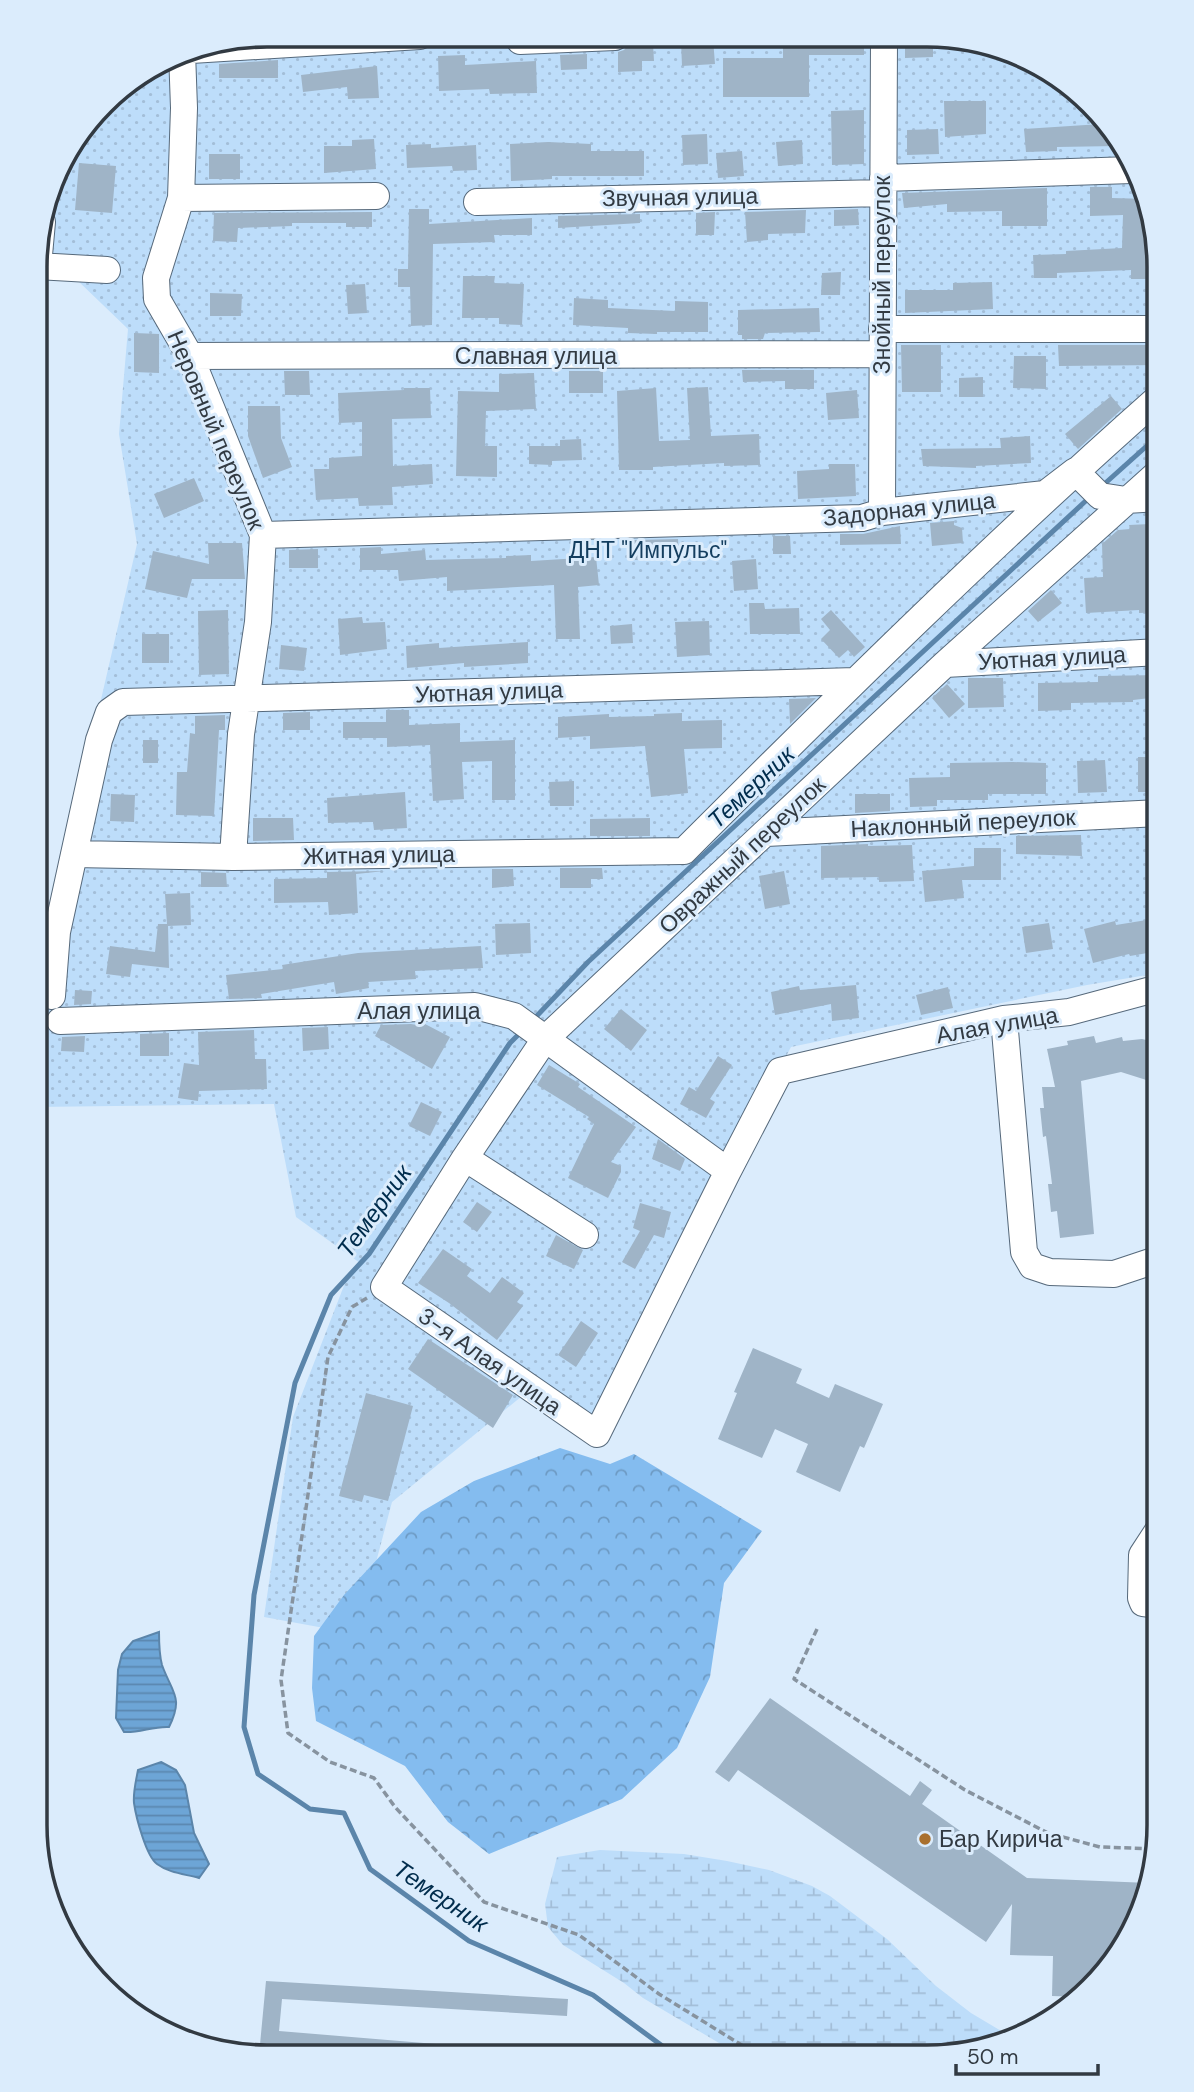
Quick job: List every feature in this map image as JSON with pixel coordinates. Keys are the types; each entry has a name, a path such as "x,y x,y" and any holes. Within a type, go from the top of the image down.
{"street":[{"name":"Знойный переулок","path":"882,512 884,47"},
{"name":"Неровный переулок","path":"182,65 181,198 156,278 157,299 190,356 263,535 258,622 241,734 233,857"},
{"name":"Звучная улица","path":"477,202 883,185 1124,170"},
{"path":"181,198 376,196"},
{"path":"47,267 107,270"},
{"name":"Славная улица","path":"190,356 882,341 1147,330"},
{"name":"Овражный переулок","path":"684,850 855,681 1075,471 1147,408"},
{"path":"1075,471 1100,496 1126,500 1147,499"},
{"name":"Задорная улица","path":"263,535 862,518 882,512 1045,494 1075,471"},
{"name":"Овражный переулок","path":"384,1287 465,1158 545,1039 945,664 1147,482"},
{"name":"Уютная улица","path":"945,664 1147,653"},
{"name":"Уютная улица","path":"74,854 99,740 109,712 123,702 855,681"},
{"name":"Наклонный переулок","path":"766,833 1147,814"},
{"name":"Житная улица","path":"74,854 233,857 684,850"},
{"path":"52,996 57,932 74,854"},
{"name":"Алая улица","path":"597,1434 780,1071 1004,1019 1069,1012 1147,996"},
{"name":"Алая улица","path":"60,1021 475,1006 514,1016 728,1171"},
{"path":"1004,1019 1024,1252 1032,1266 1050,1272 1114,1274 1146,1263"},
{"path":"465,1158 585,1235"},
{"name":"3-я Алая улица","path":"384,1287 597,1434"},
{"path":"1146,1548 1142,1555 1141,1598 1146,1603"}],"path":[{"path":"384,1287 352,1307 328,1357 281,1680 288,1733 330,1762 374,1778 395,1807 484,1902 579,1935 659,1994 743,2045"},
{"path":"817,1629 794,1679 965,1790 1048,1833 1100,1847 1145,1849"}],"green space":[{"name":"ДНТ \"Импульс\"","path":"267,47 927,47 970,51 998,59 1049,84 1092,122 1110,145 1124,170 1143,224 1147,267 1147,975 791,1047 590,1426 533,1387 392,1502 357,1634 264,1617 293,1417 345,1283 360,1263 296,1217 274,1104 47,1107 47,986 53,907 137,544 119,434 128,329 48,249 51,224 64,183 77,157 102,122 145,84 170,70 210,55"},
{"path":"560,1448 610,1464 634,1454 762,1531 724,1583 710,1677 677,1748 622,1799 489,1854 448,1822 405,1766 316,1721 312,1688 314,1636 344,1595 421,1512 474,1481"},
{"path":"600,1850 684,1854 769,1870 812,1886 830,1896 887,1939 936,1986 971,2013 1002,2031 970,2041 927,2045 722,2045 643,1998 563,1945 548,1927 545,1904 557,1857"}],"shaded area":[{"path":"159,1632 162,1665 175,1695 176,1709 169,1727 124,1732 116,1718 118,1670 122,1654 133,1641"},
{"path":"161,1762 176,1770 185,1785 194,1833 209,1864 199,1878 157,1864 142,1836 134,1803 138,1770"}],"building":[{"path":"626,47 653,47 654,61 642,61 642,71 618,72 618,52"},
{"path":"681,47 714,47 715,64 682,66"},
{"path":"783,47 864,47 864,55 809,55 809,97 723,97 723,58 783,58"},
{"path":"905,47 933,47 933,57 905,58"},
{"path":"587,54 587,69 561,70 560,55"},
{"path":"465,55 465,65 536,61 537,93 490,94 489,89 439,91 438,56"},
{"path":"278,60 278,78 219,78 219,64"},
{"path":"377,66 379,98 348,99 347,87 303,92 301,75"},
{"path":"944,101 986,101 986,134 945,137"},
{"path":"864,110 864,164 832,165 831,111"},
{"path":"1094,124 1111,146 1057,147 1057,151 1026,152 1024,129"},
{"path":"938,129 939,154 907,155 907,130"},
{"path":"707,134 708,164 683,165 682,135"},
{"path":"374,139 376,169 324,173 324,146 352,146 352,140"},
{"path":"802,140 803,164 778,166 776,142"},
{"path":"431,144 431,148 476,145 477,170 453,171 452,166 407,168 406,145"},
{"path":"510,144 591,144 591,151 644,151 644,176 552,176 552,179 511,181"},
{"path":"742,151 744,176 718,178 716,153"},
{"path":"209,154 240,154 240,179 209,179"},
{"path":"79,163 116,166 112,213 75,210"},
{"path":"1090,187 1112,187 1112,198 1136,199 1143,224 1147,279 1131,279 1131,270 1057,273 1057,278 1034,278 1033,255 1122,248 1123,215 1090,216"},
{"path":"1047,188 1047,226 1002,226 1002,211 947,212 947,204 904,208 902,193"},
{"path":"409,209 429,209 429,224 532,218 532,235 494,235 495,242 433,244 432,325 411,326 410,287 398,287 398,269 408,269"},
{"path":"858,209 859,225 834,226 834,210"},
{"path":"806,210 805,233 768,234 768,240 747,242 745,212"},
{"path":"372,212 372,227 346,227 346,223 292,223 292,226 238,228 237,242 213,241 214,213"},
{"path":"715,212 714,235 696,235 696,213"},
{"path":"640,214 640,223 558,228 558,216"},
{"path":"841,272 840,295 821,295 822,273"},
{"path":"463,276 495,276 494,283 524,284 522,325 499,324 499,318 462,318"},
{"path":"992,282 993,309 905,313 905,290 953,290 953,283"},
{"path":"365,284 367,313 348,314 346,285"},
{"path":"210,293 242,294 241,316 210,316"},
{"path":"574,298 608,300 608,308 675,311 675,301 708,302 708,332 628,333 628,328 573,325"},
{"path":"819,308 820,332 765,333 763,339 742,339 742,335 738,335 738,310"},
{"path":"134,333 159,334 159,373 134,372"},
{"path":"901,345 941,345 941,392 902,392"},
{"path":"1058,345 1147,345 1147,365 1059,366"},
{"path":"1014,356 1046,356 1046,389 1013,388"},
{"path":"742,370 814,370 814,389 785,389 785,381 743,382"},
{"path":"284,371 309,371 310,395 285,395"},
{"path":"569,371 603,371 603,393 569,393"},
{"path":"534,373 536,409 486,411 485,446 497,446 497,477 456,476 458,391 499,392 499,374"},
{"path":"983,377 983,397 959,397 959,378"},
{"path":"708,387 711,436 759,434 760,465 724,466 724,463 653,467 653,470 619,470 617,391 656,388 659,441 690,440 687,388"},
{"path":"430,388 431,418 392,419 393,466 432,464 433,484 392,487 393,505 359,506 358,498 316,500 314,469 329,469 329,458 362,456 362,422 339,423 338,393"},
{"path":"857,390 859,418 828,420 826,393"},
{"path":"1111,396 1122,409 1078,449 1065,434"},
{"path":"248,406 280,406 281,438 292,467 263,478 248,436"},
{"path":"1030,436 1031,463 976,468 923,466 921,449 1001,448 1000,438"},
{"path":"581,439 582,460 552,461 552,465 529,464 529,446 560,446 560,440"},
{"path":"829,464 855,464 856,496 798,499 797,471 829,469"},
{"path":"194,478 204,501 164,518 154,494"},
{"path":"954,521 954,525 962,528 963,543 932,546 930,523"},
{"path":"1147,524 1147,613 1139,613 1139,610 1086,613 1084,578 1103,577 1102,544 1118,530 1130,529 1129,525"},
{"path":"900,526 901,544 840,545 840,534 863,534"},
{"path":"773,536 790,536 791,554 773,554"},
{"path":"678,539 679,559 635,560 634,540"},
{"path":"208,543 242,543 245,579 192,579 187,598 145,589 153,551 209,564"},
{"path":"381,547 381,554 425,550 426,560 531,555 531,561 596,557 599,585 578,587 580,639 556,639 554,585 447,591 447,577 399,581 398,570 360,570 360,548"},
{"path":"318,549 318,568 289,568 289,550"},
{"path":"756,559 758,589 734,591 732,561"},
{"path":"1051,590 1062,603 1038,622 1028,611"},
{"path":"749,603 764,603 765,609 799,608 800,634 750,634"},
{"path":"228,610 229,674 199,675 198,611"},
{"path":"831,610 865,647 854,657 848,650 839,658 821,639 830,630 821,619"},
{"path":"362,617 363,623 385,622 387,649 340,655 338,619"},
{"path":"709,621 710,655 677,657 675,622"},
{"path":"632,624 633,643 611,644 610,626"},
{"path":"142,634 169,634 169,663 142,663"},
{"path":"528,642 528,663 464,667 464,663 407,668 406,646 439,643 439,648"},
{"path":"281,645 307,648 304,671 279,669"},
{"path":"1147,675 1147,698 1133,702 1071,703 1071,710 1038,711 1038,683 1098,682 1098,676"},
{"path":"968,678 1003,678 1004,707 968,708"},
{"path":"947,684 965,704 949,718 932,698"},
{"path":"816,698 790,724 789,699"},
{"path":"386,710 409,710 409,725 460,723 460,742 515,740 515,800 492,800 492,761 462,762 464,799 433,801 430,745 387,747 387,738 343,738 343,722 386,722"},
{"path":"310,712 310,730 283,730 283,713"},
{"path":"682,713 682,721 722,720 722,748 684,749 688,793 651,797 645,746 590,749 590,736 558,738 558,717"},
{"path":"225,715 225,730 219,730 214,816 176,815 177,772 187,772 190,733 195,734 195,716"},
{"path":"143,740 158,740 158,763 143,763"},
{"path":"1138,757 1147,757 1147,792 1138,792"},
{"path":"1105,760 1107,792 1078,793 1077,761"},
{"path":"950,763 1046,763 1046,794 988,794 988,800 937,800 937,806 910,807 909,778 950,777"},
{"path":"574,781 574,806 550,806 549,782"},
{"path":"405,792 407,828 374,830 373,822 328,823 327,798"},
{"path":"111,794 135,795 134,822 110,821"},
{"path":"855,794 890,794 890,811 855,813"},
{"path":"253,818 293,818 294,840 253,841"},
{"path":"650,818 650,836 590,836 590,819"},
{"path":"1081,835 1082,856 1016,854 1016,836"},
{"path":"912,845 914,881 879,882 879,877 821,878 821,846"},
{"path":"974,848 1001,848 1001,880 962,880 964,898 925,902 922,871 974,866"},
{"path":"560,868 602,868 603,879 591,879 591,888 560,888"},
{"path":"492,869 513,869 514,886 492,888"},
{"path":"385,871 356,874 358,913 329,915 328,902 274,903 274,879 327,878 327,872"},
{"path":"784,871 790,904 765,909 759,876"},
{"path":"201,872 226,873 227,887 201,887"},
{"path":"190,893 191,925 168,926 169,968 132,964 130,977 106,974 110,946 155,952 158,924 167,924 165,894"},
{"path":"1147,920 1147,953 1129,954 1093,963 1084,929 1115,921 1116,925"},
{"path":"530,923 531,953 496,955 495,924"},
{"path":"1049,923 1053,949 1026,953 1022,927"},
{"path":"481,946 483,968 415,971 416,979 368,982 369,988 336,994 334,982 261,994 262,998 229,999 226,975 283,969 282,965 358,953"},
{"path":"856,985 859,1018 832,1021 831,1004 775,1015 771,992 799,986 800,990"},
{"path":"948,987 953,1008 921,1015 916,995"},
{"path":"75,990 92,991 91,1004 74,1005"},
{"path":"621,1009 647,1030 631,1051 604,1029"},
{"path":"425,1024 450,1037 432,1069 375,1036 381,1025"},
{"path":"328,1027 329,1049 303,1051 302,1028"},
{"path":"254,1030 255,1059 266,1059 267,1089 199,1091 198,1101 178,1098 184,1063 199,1065 198,1032"},
{"path":"169,1033 169,1056 140,1056 140,1034"},
{"path":"85,1036 84,1052 61,1051 62,1037"},
{"path":"1094,1036 1096,1043 1122,1037 1123,1041 1147,1040 1146,1080 1121,1072 1081,1081 1094,1234 1060,1238 1057,1211 1051,1212 1048,1184 1052,1184 1040,1108 1044,1108 1042,1087 1055,1087 1047,1049 1068,1045 1067,1041"},
{"path":"718,1056 732,1065 710,1099 715,1102 706,1118 680,1104 689,1087 696,1091"},
{"path":"549,1065 580,1084 578,1087 636,1127 611,1162 621,1166 621,1172 608,1198 568,1178 594,1124 587,1119 589,1117 537,1085"},
{"path":"421,1102 442,1112 430,1136 409,1126"},
{"path":"658,1139 685,1159 680,1171 652,1159"},
{"path":"477,1202 492,1212 477,1232 463,1222"},
{"path":"640,1203 671,1212 664,1238 654,1235 635,1269 622,1262 640,1231 633,1228"},
{"path":"556,1235 583,1250 574,1269 546,1256"},
{"path":"443,1249 472,1269 467,1276 490,1293 502,1277 524,1293 517,1302 523,1306 497,1340 418,1283"},
{"path":"581,1321 598,1333 576,1367 558,1355"},
{"path":"428,1339 513,1395 493,1428 408,1369"},
{"path":"753,1348 802,1369 796,1383 829,1398 835,1384 883,1404 864,1448 860,1446 840,1492 796,1472 808,1444 775,1429 762,1458 718,1439"},
{"path":"366,1393 413,1406 388,1501 364,1495 362,1502 339,1496"},
{"path":"770,1698 910,1796 920,1781 932,1790 922,1804 1027,1878 1139,1883 1130,1909 1101,1959 1064,1996 1052,1996 1053,1956 1010,1955 1012,1904 986,1942 738,1770 729,1782 715,1772"},
{"path":"266,1981 568,1999 567,2016 282,1999 279,2031 436,2045 260,2045"}],"waterway":[{"name":"Темерник","path":"1101,487 1147,446"},
{"name":"Темерник","path":"532,1021 588,962 1091,496"},
{"name":"Темерник","path":"523,1030 510,1043 369,1254 331,1295 295,1383 254,1595 244,1727 258,1774 310,1809 344,1813 370,1869 469,1941 593,1995 661,2045"}],"place":[{"name":"Бар Кирича","path":"925,1839"}]}
